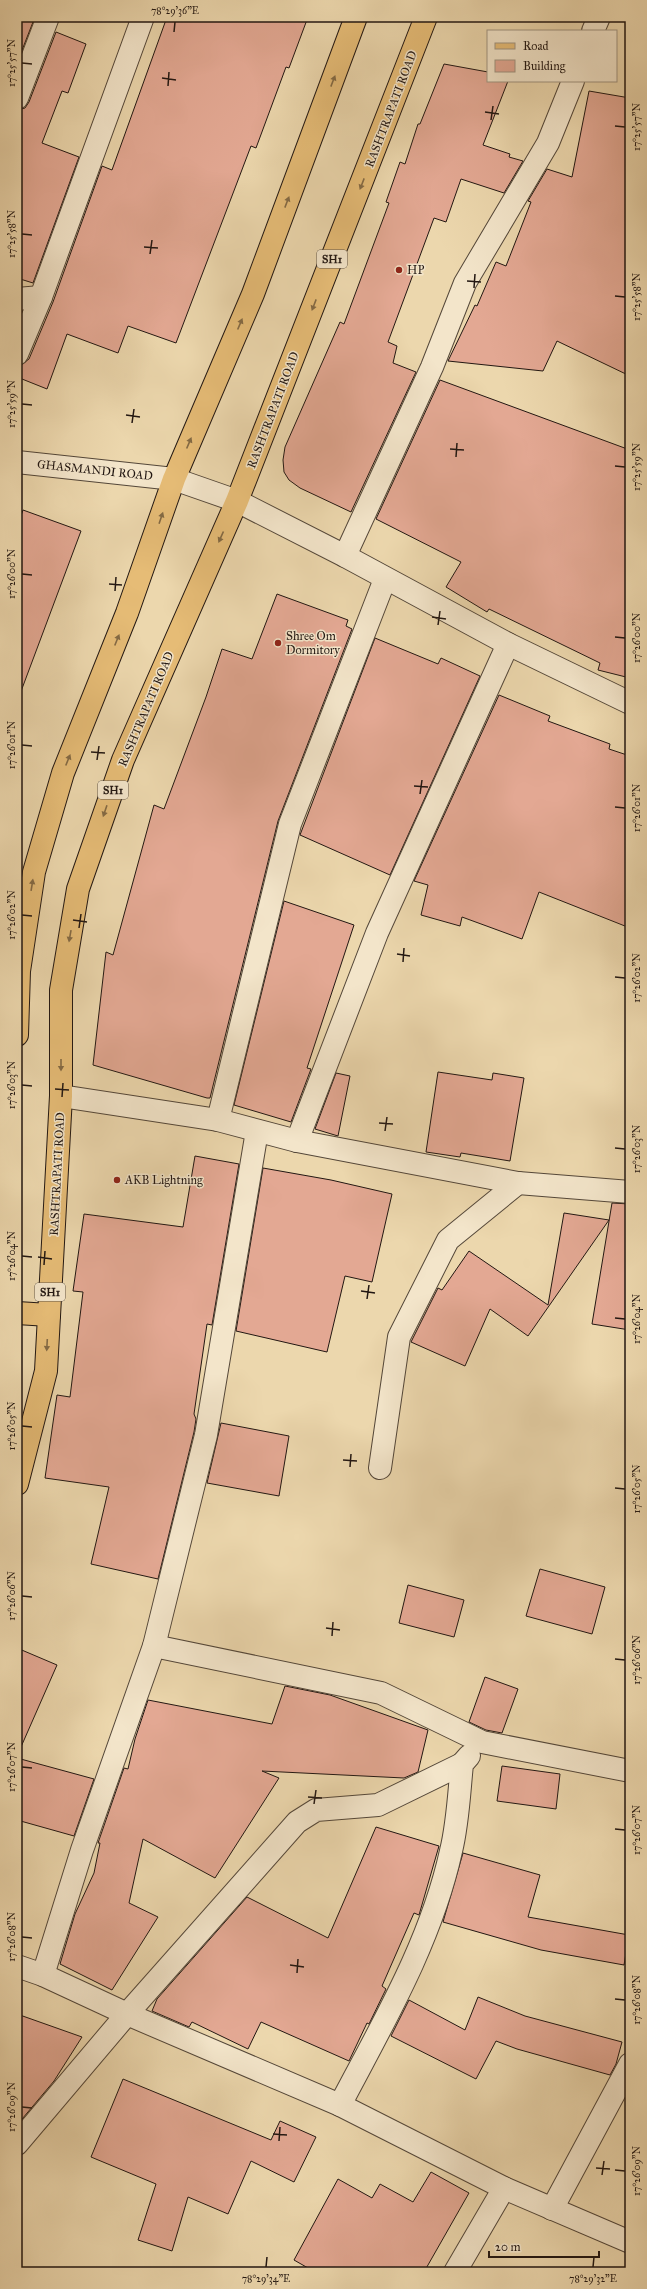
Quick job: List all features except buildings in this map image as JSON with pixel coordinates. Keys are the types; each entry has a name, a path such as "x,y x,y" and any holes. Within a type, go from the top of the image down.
{"main road":[{"path":"17,1035 19,971 34,872 63,773 127,614 174,479 253,294 356,17"},
{"name":"RASHTRAPATI ROAD","path":"17,1484 46,1371 61,1096 61,990 78,889 123,760 237,501 426,17"},
{"path":"17,1313 49,1315"}],"street":[{"path":"17,98 48,17"},
{"path":"17,354 41,297 143,17"},
{"path":"593,30 599,17"},
{"path":"345,556 432,367 465,284 548,143 573,82"},
{"path":"17,299 41,297"},
{"name":"GHASMANDI ROAD","path":"17,462 174,479 237,501 345,556 385,579 508,644 630,703"},
{"path":"218,1120 290,824 385,579"},
{"path":"297,1141 377,934 508,644"},
{"path":"61,1096 218,1120 297,1141 518,1183 630,1192"},
{"path":"43,1975 82,1850 154,1646 206,1435 257,1131"},
{"path":"380,1468 398,1337 448,1240 518,1183"},
{"path":"154,1646 380,1694 482,1742 630,1771"},
{"path":"17,2144 127,2014 297,1822 316,1810 378,1805 462,1764 482,1742"},
{"path":"340,2105 415,1959 437,1903 452,1850 462,1764"},
{"path":"17,1966 43,1975 127,2014 340,2105 504,2188 630,2242"},
{"path":"552,2209 630,2064"},
{"path":"455,2272 504,2188"}],"place":[{"name":"HP","path":"399,270"},
{"name":"Shree Om Dormitory","path":"278,643"},
{"name":"AKB Lightning","path":"117,1180"}]}
